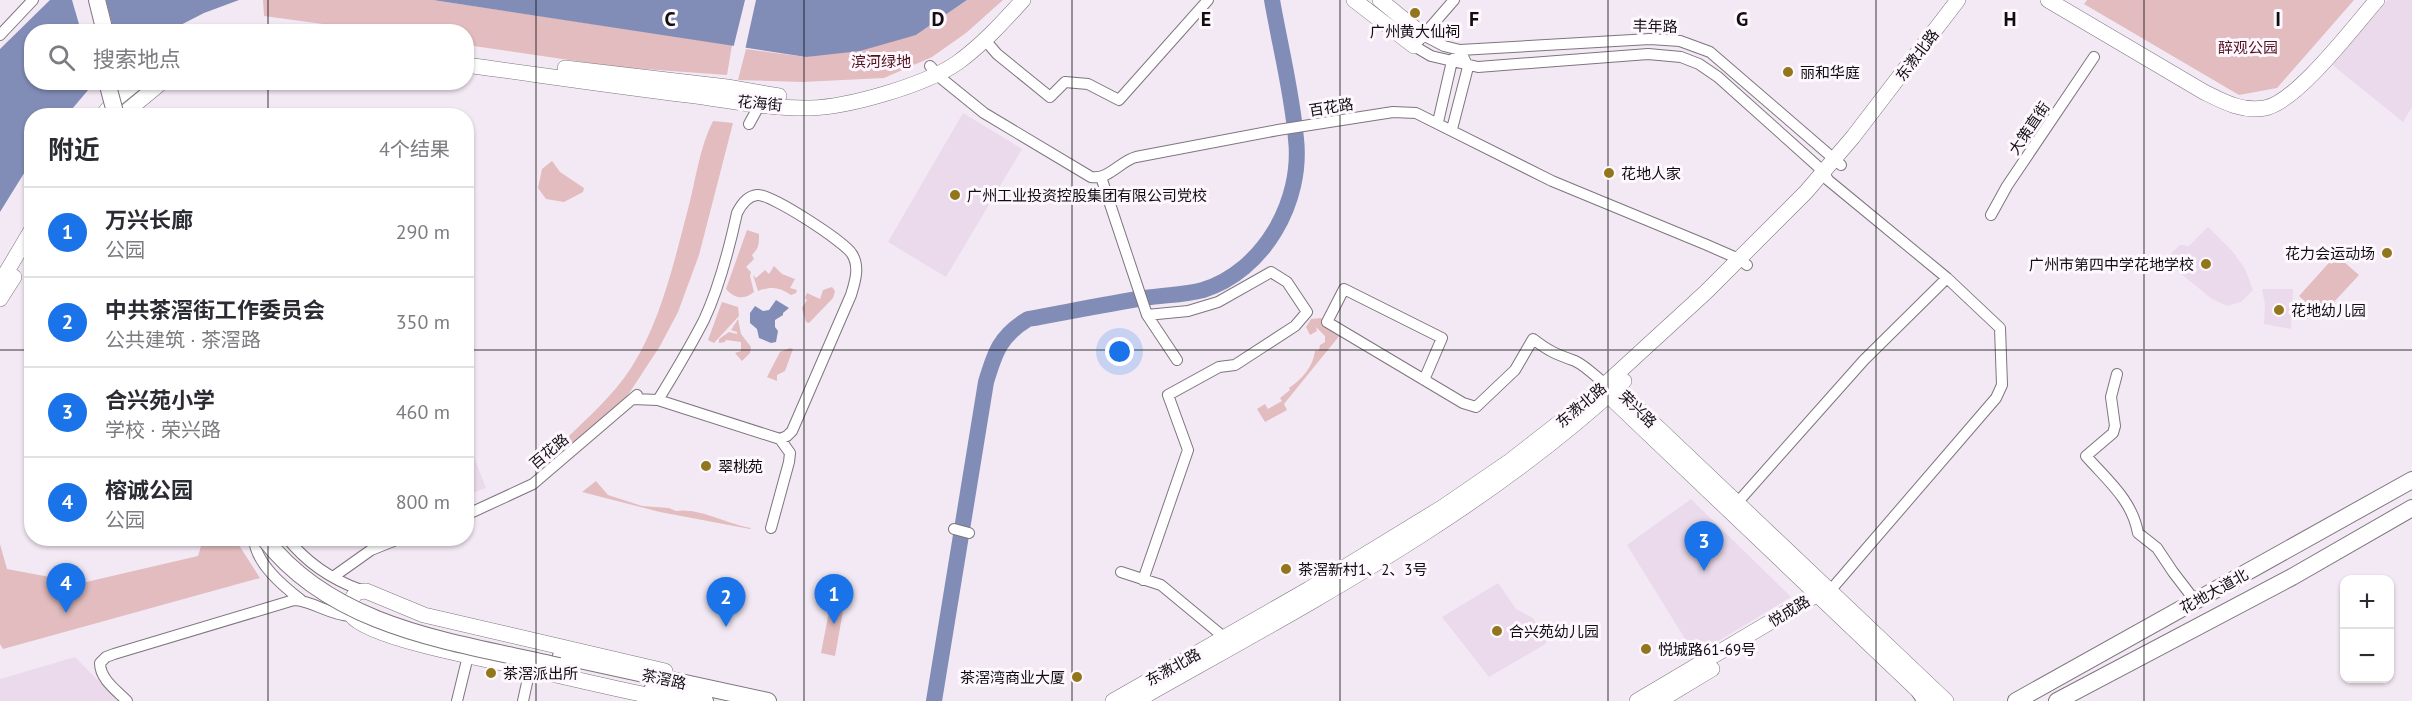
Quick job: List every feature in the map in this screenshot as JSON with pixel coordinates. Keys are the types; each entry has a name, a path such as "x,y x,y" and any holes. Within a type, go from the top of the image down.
{"main road":[{"path":"86,0 93,24"},
{"path":"97,0 103,24"},
{"path":"109,90 114,108"},
{"path":"120,90 125,108"},
{"name":"花地大道北","path":"2016,701 2412,480"},
{"name":"花地大道北","path":"2057,701 2292,577 2412,508"},
{"path":"270,546 322,592 358,612 427,635 560,661"},
{"path":"291,546 320,577 368,605 560,661"},
{"name":"茶滘路","path":"560,661 666,680 710,695 768,701"}],"street":[{"path":"0,35 33,0"},
{"name":"花海街","path":"474,66 760,104 810,108 854,102 884,94 934,70 960,50 1013,0"},
{"name":"花海街","path":"474,57 658,81 727,87 766,95 806,98 852,93 956,64 984,40 1023,0"},
{"path":"984,40 997,54 1050,97 1065,82 1088,84 1119,100 1208,0"},
{"path":"1354,0 1419,40 1460,50 1468,66 1452,129"},
{"path":"1380,0 1419,40"},
{"path":"1419,40 1454,0"},
{"name":"东漖北路","path":"1838,162 1958,0"},
{"name":"东漖北路","path":"1136,701 1345,582 1460,511 1538,455 1743,262 1826,176 1890,106 1970,0"},
{"path":"2048,0 2213,97 2245,109 2268,108 2292,93 2377,0"},
{"path":"2062,0 2229,96 2246,100 2267,97 2288,85 2365,0"},
{"name":"丰年路","path":"1460,50 1650,39 1666,39 1695,45 1723,61 1838,162"},
{"name":"丰年路","path":"1419,40 1431,56 1478,68 1648,54 1681,57 1699,64 1718,77 1826,176 1947,278 2000,328 2002,385 1996,398 1823,596"},
{"path":"1438,122 1452,61 1460,50"},
{"name":"大策直街","path":"1991,215 2007,186 2094,57"},
{"path":"934,70 984,113 1091,177 1101,177 1147,313 1177,360"},
{"path":"109,108 127,90"},
{"path":"131,108 152,90"},
{"path":"749,124 760,104"},
{"name":"百花路","path":"1101,177 1130,158 1289,129 1404,112 1416,113 1552,181 1743,262"},
{"path":"771,528 790,453 780,439 658,400 705,317 740,207 742,203 757,195 769,197 845,246 852,254 856,266 856,280 792,431 780,439"},
{"path":"0,282 24,242"},
{"path":"0,299 24,262"},
{"path":"1143,580 1188,450 1168,395 1219,367 1236,365 1295,326 1307,312 1287,282 1271,272 1218,302 1188,311 1147,313"},
{"path":"1737,503 1864,360 1947,278"},
{"path":"1424,380 1442,338 1344,289 1327,322 1424,380 1463,403 1476,408 1515,370 1533,339 1555,355 1584,367 1610,389"},
{"path":"2118,374 2111,397 2115,426 2113,433 2086,456 2122,496 2134,516 2138,533 2157,548 2196,602"},
{"name":"东漖北路","path":"1113,701 1344,568 1476,486 1610,389"},
{"name":"荣兴路","path":"1610,389 1737,503 1823,596 1946,701"},
{"name":"荣兴路","path":"1610,389 1925,698"},
{"name":"百花路","path":"474,511 533,484 636,396 658,400"},
{"path":"954,530 969,534"},
{"path":"255,546 255,550 278,579 301,600 336,615 351,616 366,627 468,656 678,701"},
{"path":"258,546 259,555"},
{"path":"292,546 333,577 424,615 697,680 710,695"},
{"path":"333,577 371,550 381,546"},
{"path":"1121,572 1161,585 1225,638"},
{"path":"351,616 349,604 361,590"},
{"name":"悦成路","path":"1637,701 1823,596"},
{"name":"悦成路","path":"1659,701 1823,596"},
{"path":"126,701 104,678 100,663 106,657 277,604 301,600"},
{"path":"457,701 468,656"},
{"path":"523,701 530,669"}],"shaded area":[{"path":"2388,0 2412,0 2412,107 2403,122 2330,63"},
{"name":"广州工业投资控股集团有限公司党校","path":"963,113 1022,149 946,277 888,242"},
{"name":"广州市第四中学花地学校","path":"2208,227 2233,252 2245,269 2253,290 2241,302 2227,306 2212,299 2164,260 2180,245 2189,246"},
{"name":"花地幼儿园","path":"2262,289 2293,289 2291,329 2264,324 2265,305"},
{"path":"474,457 486,488 474,492"},
{"path":"1691,499 1791,597 1695,655 1627,545"},
{"name":"合兴苑幼儿园","path":"1498,583 1516,609 1533,618 1547,643 1489,677 1442,617"},
{"path":"75,657 118,701 0,701 0,679"}],"green space":[{"path":"263,0 433,0 732,45 727,75 617,67 474,46 474,24 323,24 264,16"},
{"name":"滨河绿地","path":"967,0 1003,0 966,33 932,57 884,78 802,82 738,80 746,49 806,57 916,35"},
{"name":"醉观公园","path":"2087,0 2354,0 2277,88 2239,95 2084,4"},
{"path":"713,121 733,123 699,255 678,312 660,346 626,398 573,451 564,441 624,378 651,331 672,270 701,153"},
{"path":"552,161 560,172 584,188 583,192 564,202 546,199 538,188 542,169"},
{"path":"747,230 759,234 758,246 752,255 754,259 746,267 751,272 754,292 740,297 726,289"},
{"name":"花力会运动场","path":"2336,255 2359,275 2321,316 2299,296"},
{"path":"774,266 782,274 795,279 790,288 797,290 796,293 791,295 775,288 758,291 753,275 756,278 765,270 769,274"},
{"path":"832,287 835,291 833,298 809,323 806,322 802,308 807,300 805,298 807,293 820,299 823,290"},
{"path":"722,302 738,307 739,316 714,343 708,340"},
{"path":"1321,318 1340,335 1284,404 1287,410 1265,422 1257,409 1265,404 1268,409 1282,401 1280,398 1306,372 1315,351 1319,350 1320,345 1325,342 1325,336 1316,327 1317,331 1310,335 1306,327 1311,319"},
{"path":"738,319 741,334 751,347 750,353 742,361 735,353 741,351 741,342 726,340 719,343 719,339 729,332 737,334 731,330"},
{"path":"793,349 785,371 777,375 777,381 767,377 780,352"},
{"path":"596,481 608,495 642,506 693,511 751,528 660,512 582,492"},
{"path":"0,544 7,569 82,583 198,556 201,546 239,546 260,578 3,649 0,644"},
{"path":"833,591 846,594 835,656 821,653"}],"water":[{"path":"50,0 239,0 183,24 26,24"},
{"path":"433,0 967,0 916,35 860,51 806,57"},
{"path":"24,25 24,90 88,90 73,108 24,108 24,173 0,212 0,49"},
{"path":"776,300 789,308 775,320 775,327 778,331 776,342 771,343 759,338 757,329 750,323 750,313 755,306 763,311 769,310"}],"pier":[{"path":"72,0 106,0 112,24 79,24"},
{"path":"745,0 756,0 745,50 733,49"}],"waterway":[{"path":"934,701 986,382 992,362 1005,338 1028,319 1130,300 1196,292 1225,281 1261,250 1275,231 1286,209 1297,163 1296,139 1289,86 1272,0"}],"place":[{"name":"广州黄大仙祠","path":"1415,13"},
{"name":"丽和华庭","path":"1788,72"},
{"name":"花地人家","path":"1609,173"},
{"name":"广州工业投资控股集团有限公司党校","path":"955,195"},
{"name":"花力会运动场","path":"2387,253"},
{"name":"广州市第四中学花地学校","path":"2206,264"},
{"name":"花地幼儿园","path":"2279,310"},
{"name":"翠桃苑","path":"706,466"},
{"name":"茶滘新村1、2、3号","path":"1286,569"},
{"name":"合兴苑小学","path":"1704,571"},
{"name":"榕诚公园","path":"66,613"},
{"name":"万兴长廊","path":"834,624"},
{"name":"中共茶滘街工作委员会","path":"726,627"},
{"name":"合兴苑幼儿园","path":"1497,631"},
{"name":"悦城路61-69号","path":"1646,649"},
{"name":"茶滘派出所","path":"491,673"},
{"name":"茶滘湾商业大厦","path":"1077,677"}]}
